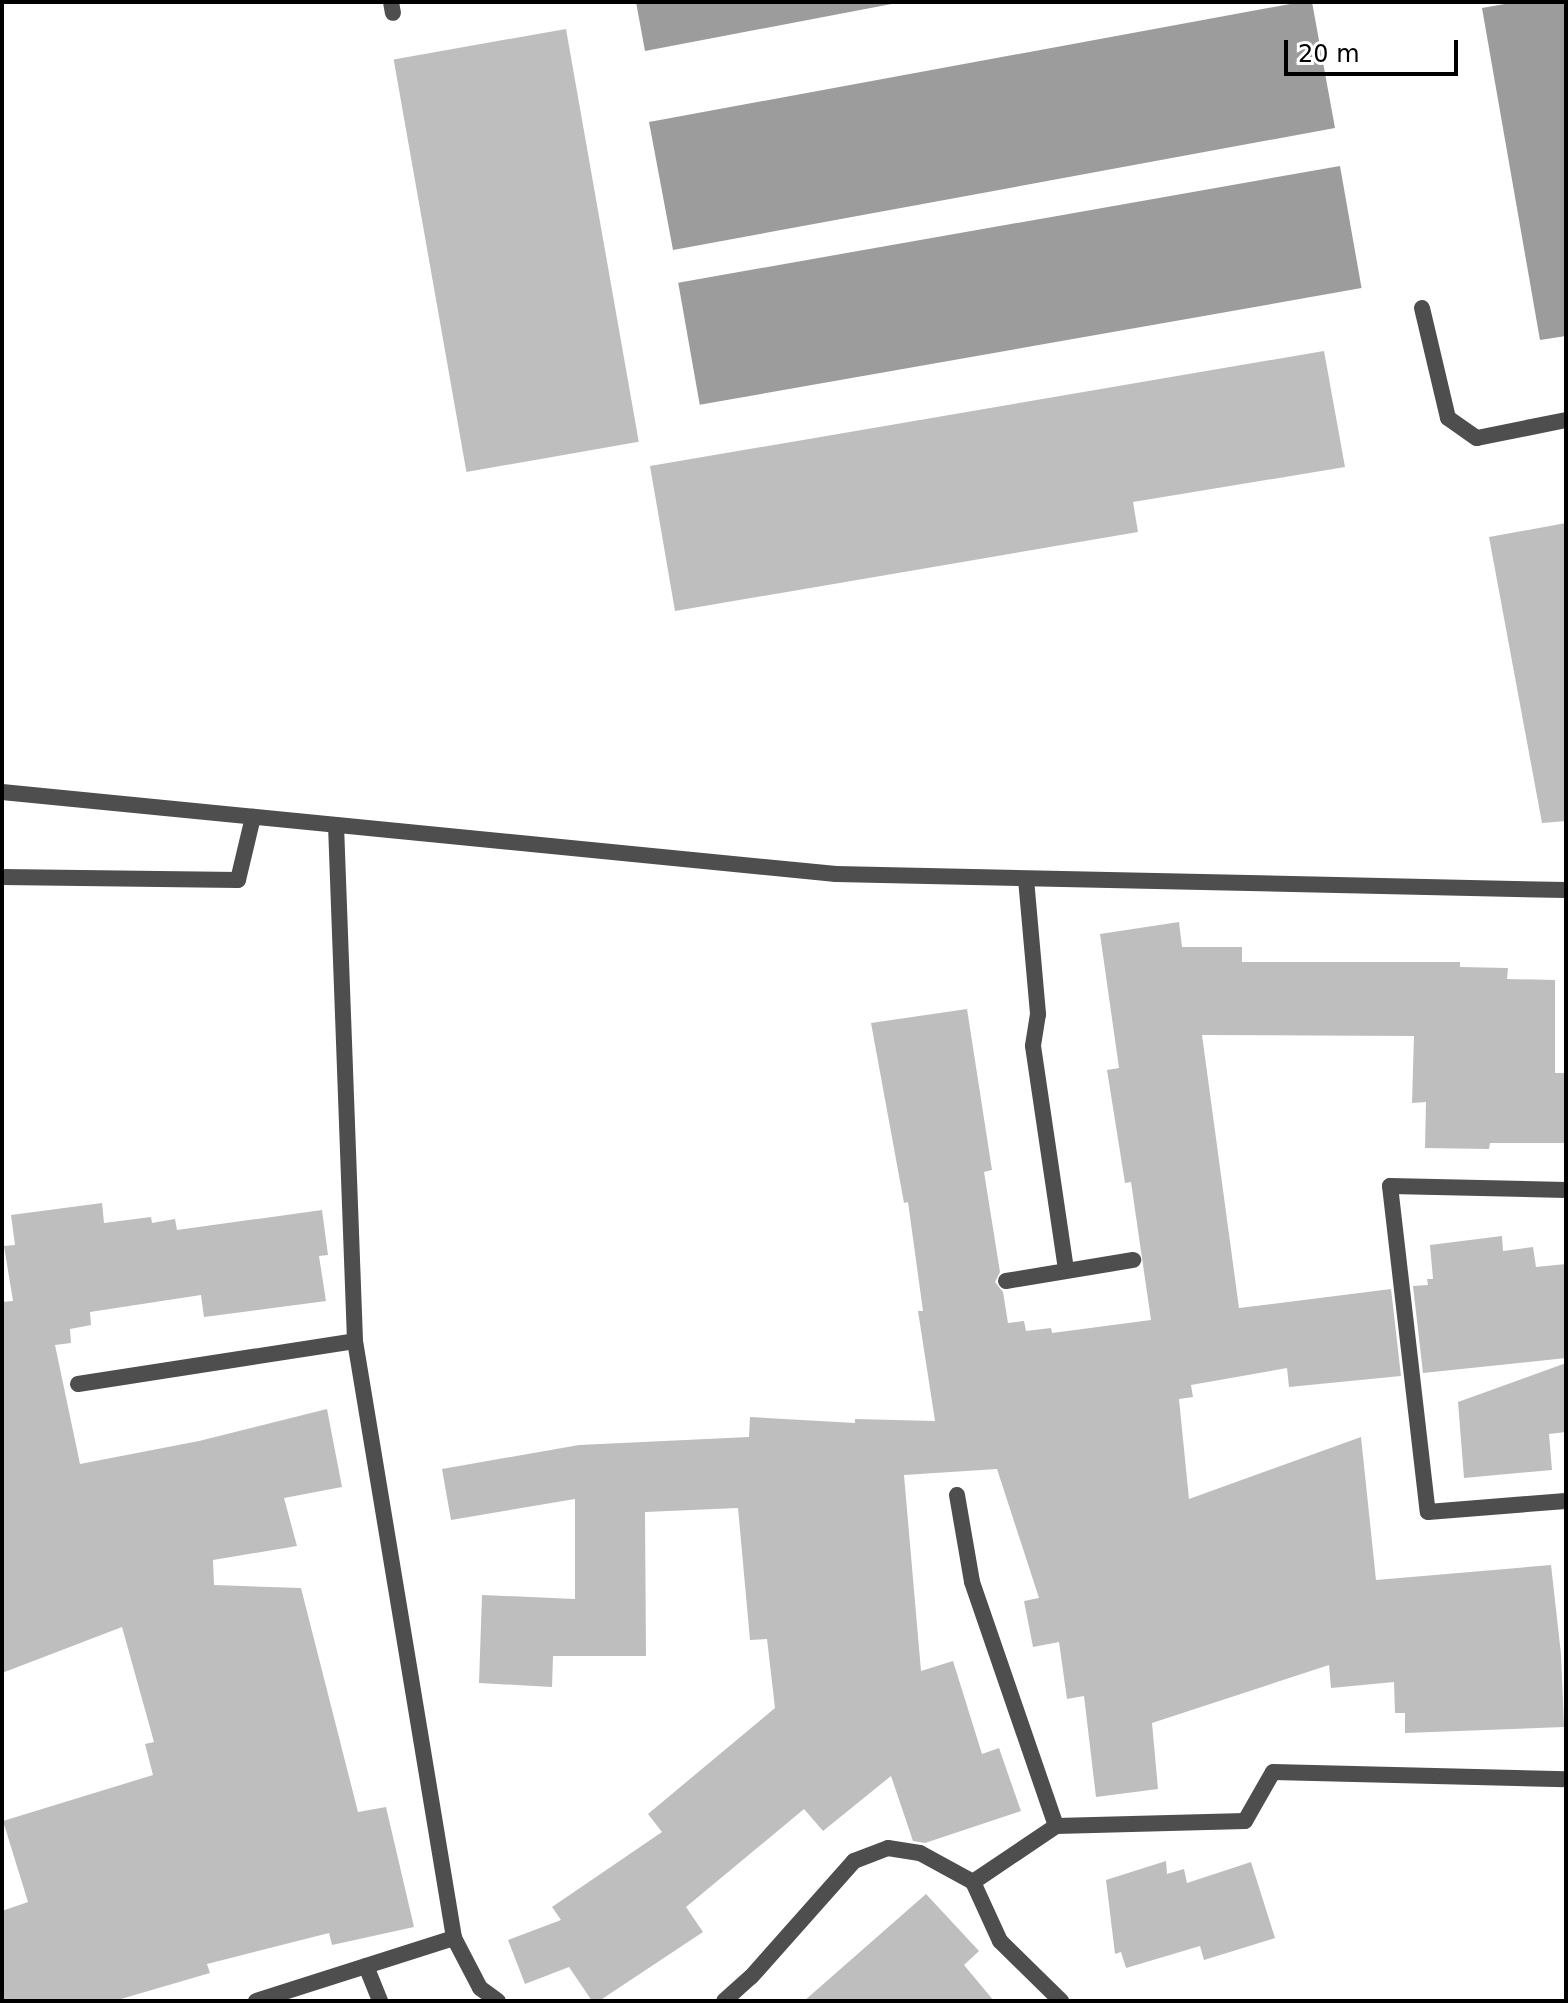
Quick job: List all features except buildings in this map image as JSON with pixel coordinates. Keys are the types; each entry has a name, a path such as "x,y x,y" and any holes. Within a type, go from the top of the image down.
{"street":[{"path":"1422,308 1448,418 1477,438 1566,420"},
{"path":"2,792 836,874 1566,890"},
{"path":"2,877 238,880 253,817"},
{"path":"336,825 355,1341 454,1938 480,1988 498,2001"},
{"path":"1026,879 1038,1014 1033,1046 1066,1269"},
{"path":"1566,1190 1390,1186 1428,1512 1566,1501"},
{"path":"1006,1281 1133,1260"},
{"path":"78,1384 355,1341"},
{"path":"957,1495 972,1582 1056,1826"},
{"path":"973,1882 1056,1826 1245,1821 1273,1772 1566,1779"},
{"path":"724,2001 751,1977 854,1861 888,1848 920,1853 973,1882 1000,1941 1061,2001"},
{"path":"256,2001 454,1938"},
{"path":"366,1966 380,2001"}],"shaded area":[{"path":"636,2 902,2 645,51"},
{"path":"1312,2 1335,128 673,250 649,122"},
{"path":"1516,2 1566,2 1566,336 1540,340 1482,8"},
{"path":"1340,166 1362,288 700,405 678,283"}]}
